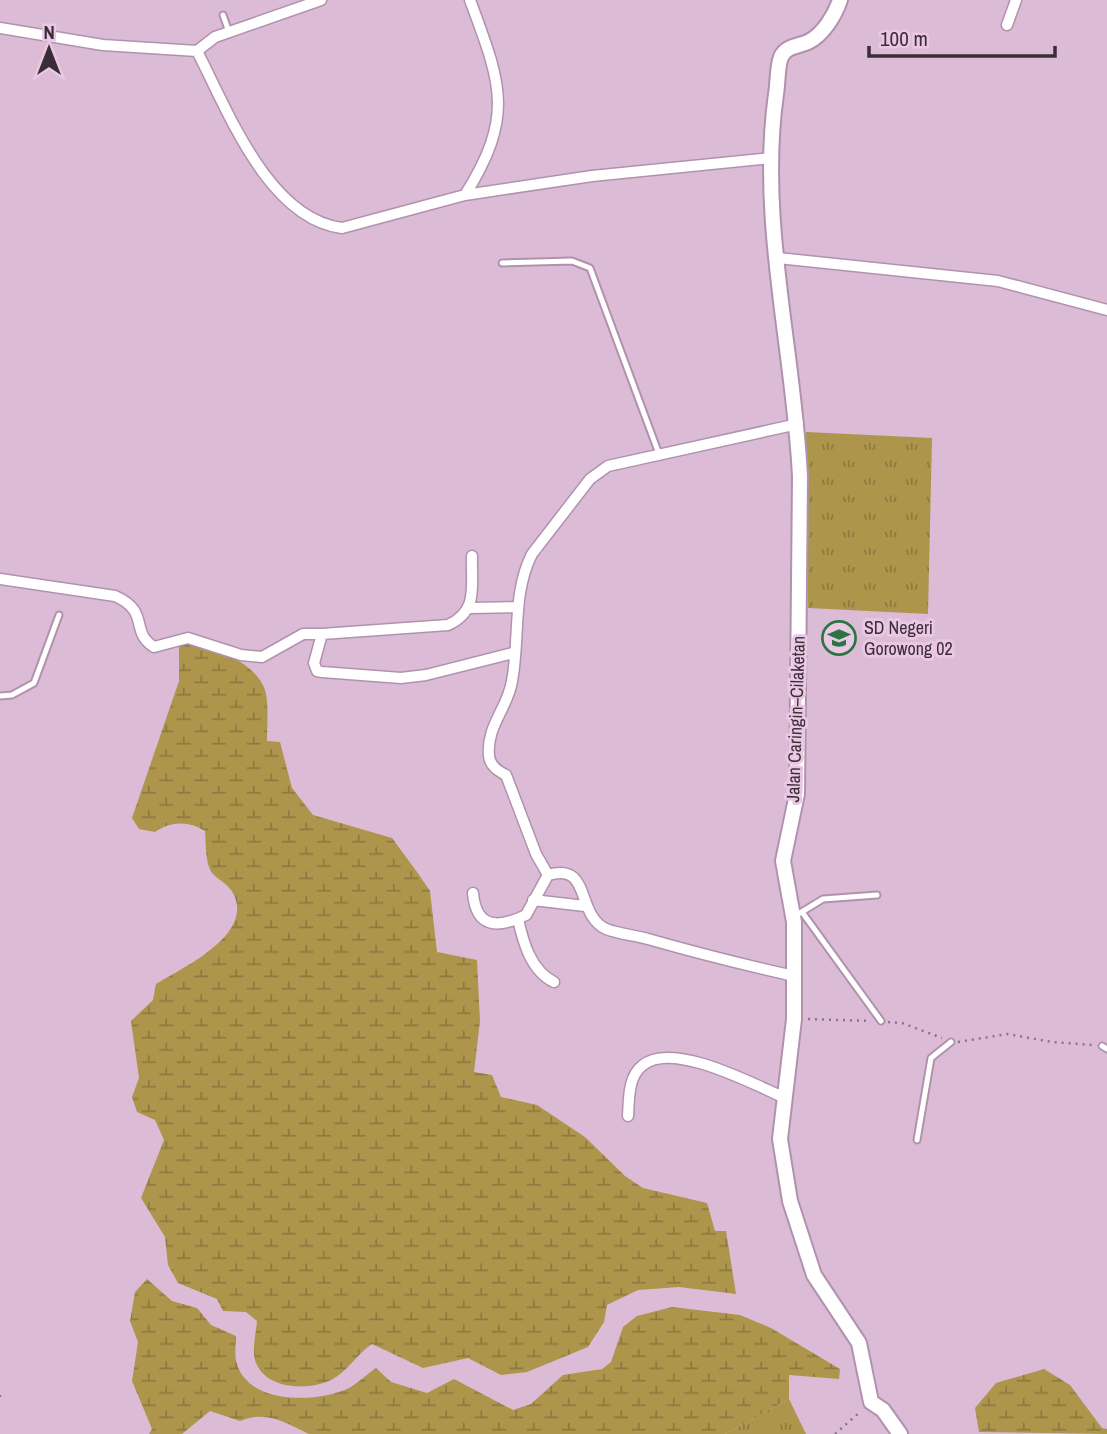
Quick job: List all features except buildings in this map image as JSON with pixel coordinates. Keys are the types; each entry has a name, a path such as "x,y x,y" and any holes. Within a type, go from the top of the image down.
{"street":[{"path":"0,28 103,46 197,51 215,37 321,0"},
{"path":"465,195 486,163 499,120 499,100 489,51 470,0"},
{"name":"Jalan Caringin–Cilaketan","path":"840,0 836,12 817,36 790,48 781,57 774,112 772,158 778,258 798,424 799,725 796,794 783,860 784,880 798,913 794,1019 780,1139 790,1201 814,1276 859,1343 871,1402"},
{"path":"1007,25 1016,0"},
{"path":"197,51 249,152 266,177 287,200 317,222 342,228 465,195 592,176 772,158"},
{"path":"778,258 998,281 1107,310"},
{"path":"548,875 536,854 506,775 495,769 489,759 490,730 512,682 518,607 527,564 532,554 590,480 608,466 798,424"},
{"path":"0,579 115,596 135,608 143,636 154,647 188,639 241,655 262,657 303,634 448,625 462,618 470,608 472,556"},
{"path":"470,608 518,607"},
{"path":"323,634 314,663 317,671 322,672 401,678 426,675 513,653"},
{"path":"472,893 474,910 481,918 501,923 518,919 526,915 548,875 562,871 574,876 580,884 585,906 602,927 794,976"},
{"path":"533,900 585,906"},
{"path":"518,919 524,946 545,977 554,982"},
{"path":"628,1116 634,1076 644,1064 664,1058 689,1060 783,1097"},
{"path":"871,1402 883,1410 900,1434"}],"lane":[{"path":"223,15 230,33"},
{"path":"502,263 572,261 590,268 659,454"},
{"path":"0,696 12,695 34,683 60,615"},
{"path":"877,895 823,898 798,913 881,1021"},
{"path":"916,1140 931,1058 951,1042"}],"path":[{"path":"794,1019 902,1023 951,1042 1007,1034 1105,1047"},
{"path":"0,1395 0,1402"},
{"path":"835,1434 871,1402"}],"green space":[{"path":"806,432 932,438 928,614 808,608"},
{"path":"194,639 235,658 260,681 267,702 267,741 280,742 292,788 313,815 392,838 430,891 437,952 477,960 480,1021 474,1072 492,1075 501,1097 537,1105 585,1137 625,1176 643,1188 707,1203 715,1231 726,1231 736,1294 679,1287 638,1290 607,1305 604,1322 588,1347 527,1372 501,1375 468,1358 423,1368 372,1344 331,1380 322,1384 299,1386 277,1382 260,1370 254,1356 257,1321 246,1312 223,1311 217,1299 178,1283 168,1265 165,1237 141,1198 164,1140 155,1120 137,1112 132,1097 139,1078 131,1021 153,1000 156,984 198,959 226,935 234,922 237,908 231,890 210,870 205,831 193,825 180,824 155,832 139,829 132,818 179,681 179,642"},
{"path":"147,1279 172,1301 197,1308 211,1325 236,1336 236,1361 244,1377 255,1387 286,1397 303,1398 336,1393 349,1388 376,1368 391,1382 427,1393 454,1379 513,1410 531,1404 563,1375 602,1369 611,1362 623,1327 637,1316 672,1307 740,1315 771,1328 840,1369 839,1379 789,1375 789,1399 725,1434 309,1434 267,1417 240,1421 210,1411 182,1434 149,1434 152,1429 132,1381 138,1342 130,1321 135,1292"},
{"path":"1044,1369 1070,1385 1102,1428 1107,1429 1107,1434 979,1432 975,1408 996,1383"},
{"path":"789,1399 806,1434 725,1434"}],"place":[{"name":"SD Negeri Gorowong 02","path":"839,638"}]}
